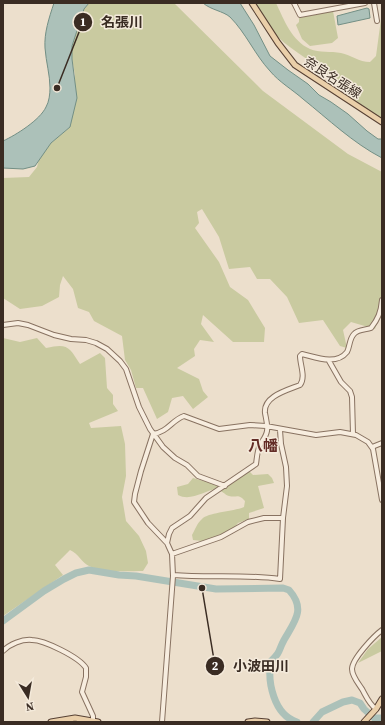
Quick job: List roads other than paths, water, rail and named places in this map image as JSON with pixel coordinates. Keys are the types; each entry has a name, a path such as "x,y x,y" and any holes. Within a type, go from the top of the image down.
{"main road":[{"name":"奈良名張線","path":"252,3 278,43 295,65 382,122"},
{"path":"366,721 375,711 382,699"},
{"path":"50,722 69,719 96,721"},
{"path":"248,722 267,722"}],"street":[{"path":"294,3 300,15 365,3"},
{"path":"374,3 378,21"},
{"path":"167,543 172,528 190,516 206,498 256,464 258,450 267,430 266,409 274,396 300,385 302,382 303,377 300,358 302,354 329,361 343,356 347,351 351,338 355,333 371,328 378,318 382,300"},
{"path":"3,325 18,323 28,325 54,335 96,343 107,349 126,369 139,407 150,429 163,447 187,465 198,476 225,486"},
{"path":"329,361 340,382 350,391 352,397 353,434"},
{"path":"154,434 160,433 184,416 219,429 250,425 266,426 280,430 316,435 340,432 353,434 365,440 372,447 382,500"},
{"path":"173,575 202,577 250,576 280,579 283,518 287,486 286,467 281,444 280,430"},
{"path":"154,434 141,471 134,502 148,523 167,543 172,554 173,575 162,722"},
{"path":"372,447 382,443"},
{"path":"172,554 221,537 248,522 264,518 283,518"},
{"path":"375,711 355,678 352,668 354,660 371,639 382,630"},
{"path":"3,651 8,646 27,640 34,640 54,647 79,660 86,668 86,677 82,692 96,721"}],"waterway":[{"path":"3,621 44,591 64,579 76,573 89,570 216,589 283,588 289,590 297,603 297,615 278,653 271,661 270,678 271,688 278,705 289,718 297,722"},
{"path":"313,722 322,712 343,702 352,700 360,703 374,718 382,718"}],"place":[{"name":"名張川","path":"57,88"},
{"name":"小波田川","path":"202,588"}],"district":[{"name":"八幡","path":"263,446"}]}
